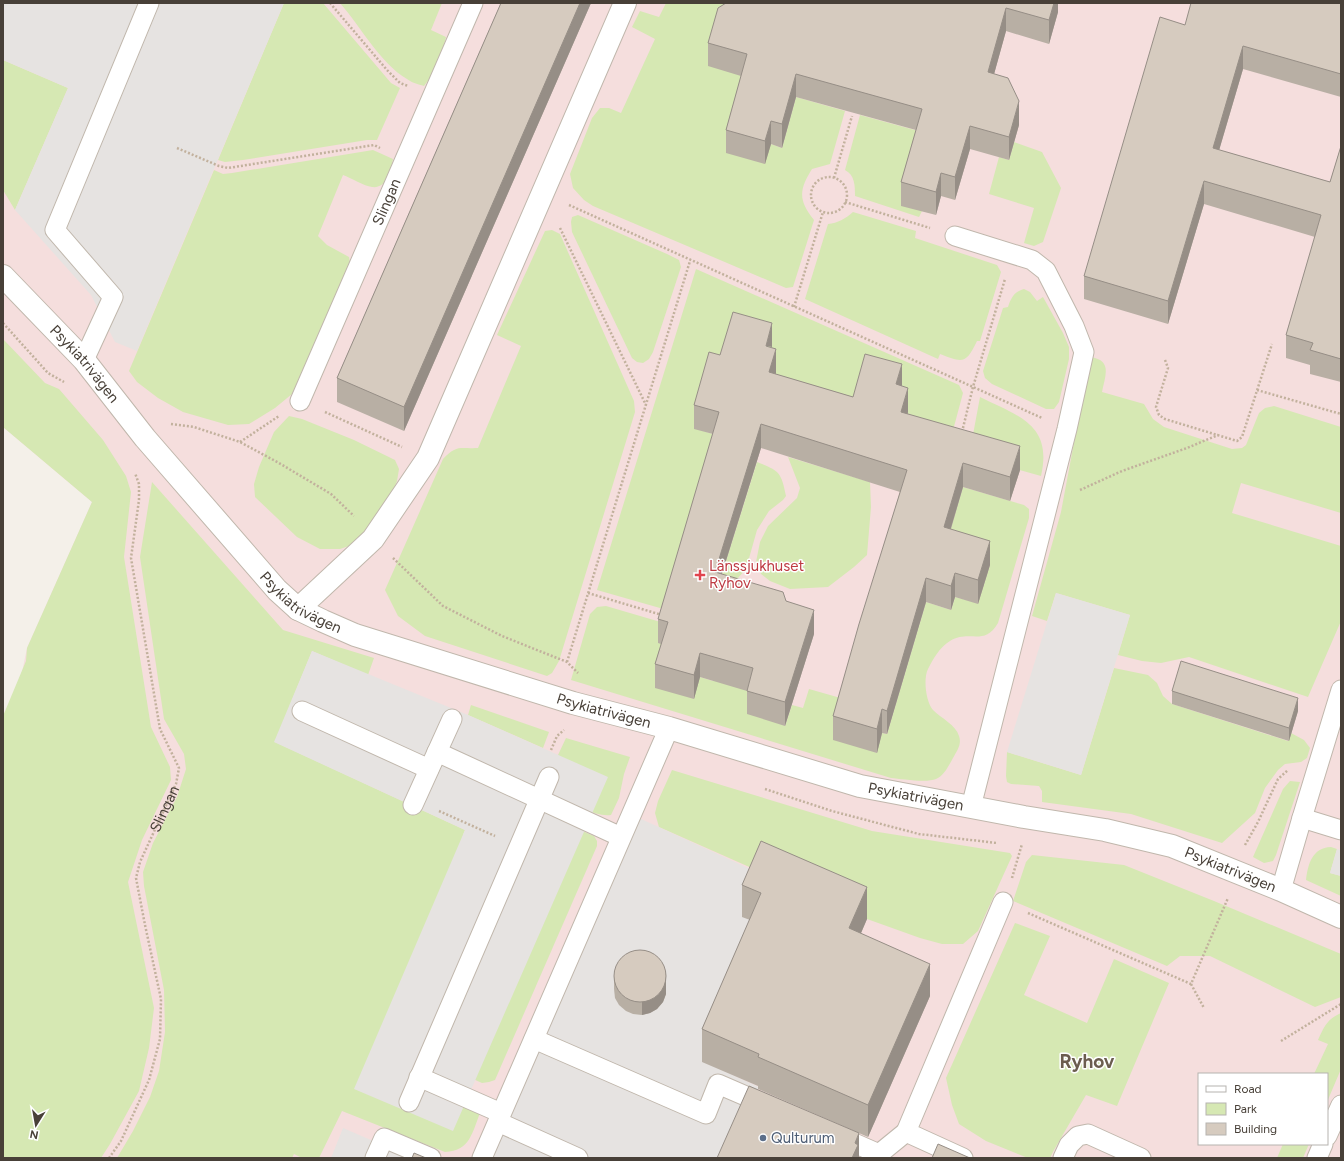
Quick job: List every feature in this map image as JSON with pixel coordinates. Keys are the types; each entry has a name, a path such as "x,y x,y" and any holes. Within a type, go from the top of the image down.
{"street":[{"path":"298,609 373,539 428,458 625,3"},
{"name":"Psykiatrivägen","path":"3,276 84,360 145,438 278,590 298,609 323,621 355,634 573,703 669,728 860,786 1105,830 1172,846 1281,890 1341,917"}],"lane":[{"path":"84,360 114,297 56,230 149,3"},
{"name":"Slingan","path":"300,401 473,3"},
{"path":"956,236 1032,260 1046,271 1074,326 1084,352 1067,429 971,807"},
{"path":"1281,890 1341,690"},
{"path":"302,712 429,769"},
{"path":"414,802 452,719"},
{"path":"482,1158 669,728"},
{"path":"437,752 621,838"},
{"path":"409,1102 549,778"},
{"path":"1302,818 1341,830"},
{"path":"820,1128 878,1154 906,1132 1004,902"},
{"path":"534,1038 706,1114 718,1084 784,1113"},
{"path":"419,1077 578,1158"},
{"path":"1328,1134 1341,1105"},
{"path":"906,1132 962,1158"},
{"path":"1063,1158 1069,1145 1078,1136 1088,1134 1141,1158"},
{"path":"375,1158 384,1138 430,1158"},
{"path":"1317,1158 1323,1145"}],"path":[{"path":"330,3 387,70 400,83 432,96"},
{"path":"834,178 852,116"},
{"path":"177,148 219,166 228,168 374,146 405,159"},
{"path":"826,177 834,178 844,186 847,196 844,206 836,212 826,213 816,209 811,200 811,190 817,181 826,177"},
{"path":"543,194 1067,429"},
{"path":"543,194 646,405"},
{"path":"845,202 956,236"},
{"path":"794,307 823,212"},
{"path":"961,438 973,387 1012,254"},
{"path":"566,662 690,261"},
{"path":"3,323 48,373 68,385"},
{"path":"1165,360 1168,368 1156,407 1159,415 1164,419 1237,441 1242,436 1272,344"},
{"path":"1257,390 1341,414"},
{"path":"240,442 300,401 428,458"},
{"path":"1047,508 1072,494 1122,471 1219,435"},
{"name":"Slingan","path":"110,1158 121,1141 149,1080 160,1039 161,998 144,925 136,878 140,862 176,784 179,768 160,729 131,558 139,500 139,484 134,469"},
{"path":"588,593 666,616"},
{"path":"1232,870 1241,850 1258,822 1278,779 1288,770 1296,769 1316,772"},
{"path":"414,802 519,847"},
{"path":"1191,984 1229,896"},
{"path":"1004,902 1191,984 1204,1008"},
{"path":"1281,1041 1341,1004"}],"shaded area":[{"name":"Länssjukhuset Ryhov","path":"3,3 1341,3 1341,1158 3,1158 3,765 27,648 92,502 3,427"},
{"path":"3,3 284,3 137,351 115,342 91,295 15,210 68,88 3,60"},
{"path":"1056,593 1130,615 1081,775 1007,752"},
{"path":"312,651 468,715 608,777 453,1131 354,1089 465,830 274,742"},
{"path":"639,818 761,874 761,926 702,1061 759,1087 728,1158 490,1158"},
{"path":"1337,849 1341,850 1341,876 1330,873"},
{"path":"343,1128 408,1156 407,1158 331,1158"}],"green space":[{"path":"284,3 323,3 391,83 400,88 377,140 367,140 243,160 225,162 218,160"},
{"path":"340,3 442,3 431,30 446,37 438,63 424,86 409,80 388,64"},
{"path":"666,3 772,3 747,77 771,144 782,148 796,97 845,111 830,164 812,169 803,189 802,195 805,207 814,220 793,287 786,288 593,206 584,200 573,188 570,174 592,118 600,108 609,108 621,113 655,39 632,27 640,11 659,17"},
{"path":"3,60 68,88 15,210 3,190"},
{"path":"860,115 922,132 922,211 919,217 855,196 853,178 845,170"},
{"path":"1014,142 1042,152 1061,188 1043,242 1034,246 1024,243 1034,208 989,194 999,157 1009,160"},
{"path":"373,150 393,159 385,182 377,187 372,187 361,184 343,175 318,236 327,245 349,257 350,263 292,394 275,408 249,424 228,425 183,412 158,398 137,382 129,371 214,170 223,174 232,173"},
{"path":"853,212 916,231 915,238 997,265 1001,272 980,341 977,341 967,358 959,360 940,354 938,359 805,299 828,224 835,223"},
{"path":"578,215 679,260 681,267 653,352 649,359 643,363 637,362 632,358 572,232 572,217"},
{"path":"552,230 560,234 634,401 635,412 559,661 552,673 547,676 425,636 398,616 385,590 443,459 455,449 478,448 521,346 497,335 545,231"},
{"path":"696,269 959,385 963,393 948,449 853,421 694,428 719,436 667,610 597,590"},
{"path":"1024,289 1030,292 1037,301 1043,297 1069,347 1069,359 1059,402 1054,409 1046,409 992,384 985,378 983,371 1003,308 1008,307 1013,296"},
{"path":"3,339 45,383 59,389 103,440 126,476 131,492 124,557 151,727 170,767 171,780 142,840 128,882 154,1008 149,1048 139,1091 101,1158 3,1158 3,716 26,661 27,648 92,502 3,427"},
{"path":"1090,357 1102,361 1105,365 1106,375 1102,392 1144,404 1153,419 1164,427 1232,449 1242,448 1246,445 1259,413 1265,408 1274,406 1341,427 1341,513 1241,483 1232,513 1341,546 1341,621 1308,697 1189,657 1161,663 1142,661 1118,655 1130,615 1056,593 1047,621 1032,616 1061,512"},
{"path":"980,397 1019,417 1029,424 1037,433 1042,444 1043,458 1041,476 969,456"},
{"path":"289,416 302,419 354,440 395,460 399,469 397,481 384,513 361,542 340,549 320,549 297,537 255,497 254,484 259,467 274,432"},
{"path":"788,457 870,482 871,507 867,555 828,587 790,589 770,581 761,574 756,562 760,542 768,526 797,498 800,488"},
{"path":"757,462 775,470 778,473 786,496 769,511 757,530 746,569 730,587 715,596"},
{"path":"152,482 283,630 374,658 368,675 312,651 275,742 465,830 463,835 430,1088 480,1113 469,1140 460,1148 445,1152 342,1111 319,1158 302,1158 294,1154 292,1158 117,1158 133,1131 150,1097 159,1071 165,1032 164,990 144,886 143,872 153,843 177,797 186,769 184,754 164,719 140,557"},
{"path":"963,487 1024,505 1029,509 1029,518 998,623 993,630 982,636 964,636 950,641 940,650 926,673 927,696 933,710 955,728 960,739 959,747 948,767 939,778 920,781 891,778 571,680 590,614 597,607 606,606 664,623 668,646 700,677 713,681 719,663 785,726 792,705 803,708 809,689 844,699 876,753 882,733 887,734 926,602 951,610 955,597 978,603 990,565 944,551"},
{"path":"1114,668 1148,675 1157,683 1163,696 1172,704 1288,741 1291,733 1304,740 1310,748 1307,758 1301,762 1285,764 1278,770 1265,788 1255,813 1222,843 1131,814 1042,802 1042,791 1039,786 1011,784 1007,782 1007,752 1081,775"},
{"path":"471,705 549,732 543,748 468,715"},
{"path":"566,738 630,757 624,774 619,798 611,815 599,814 587,810 564,799 558,755"},
{"path":"672,770 872,831 1010,853 1012,856 978,931 963,944 942,944 920,938 867,919 659,827 655,813 658,801"},
{"path":"1290,781 1300,782 1276,855 1273,861 1264,863 1253,857 1283,789"},
{"path":"552,818 594,836 597,841 597,846 495,1080 482,1083 444,1066"},
{"path":"1331,847 1337,849 1330,873 1341,876 1341,896 1306,880 1308,868 1315,854 1319,850"},
{"path":"1032,855 1124,865 1341,954 1341,997 1315,1007 1210,956 1180,956 1167,966 1013,901 1026,862"},
{"path":"1015,923 1050,936 1024,995 1087,1023 1114,959 1169,983 1117,1106 1086,1095 1050,1158 1028,1158 986,1141 959,1124 952,1105 946,1078"},
{"path":"1341,1013 1341,1069 1328,1100 1328,1073 1314,1073 1328,1044 1318,1040 1324,1027 1336,1015"},
{"path":"1283,1145 1309,1145 1303,1158 1277,1158"}],"building":[{"path":"501,3 580,3 404,407 337,378"},
{"path":"726,3 1054,3 1049,20 1006,8 988,72 1008,78 1019,101 1009,137 970,126 955,177 941,173 936,192 901,182 922,109 796,74 782,124 771,121 765,141 726,130 747,54 708,43 718,8"},
{"path":"1191,3 1341,3 1341,74 1243,46 1213,148 1330,182 1341,146 1341,359 1310,350 1313,343 1286,335 1321,215 1204,181 1168,301 1084,276 1160,17 1185,25"},
{"path":"733,312 772,323 766,346 776,349 769,372 853,397 865,354 902,364 896,384 908,388 901,412 1020,446 1010,477 963,463 944,527 990,541 978,580 955,573 951,586 926,578 887,711 882,709 877,729 833,716 859,624 907,470 761,424 715,572 783,592 786,601 814,610 785,702 747,691 753,668 700,653 694,675 655,664 668,622 658,619 719,412 694,405 709,352 720,355"},
{"path":"1181,661 1298,698 1289,728 1172,691"},
{"path":"761,841 867,887 849,928 930,964 868,1105 758,1057 759,1054 702,1029 761,893 742,885"},
{"path":"640,950 654,954 662,962 666,976 662,990 654,998 640,1002 626,998 618,990 614,976 618,962 626,954"},
{"path":"749,1086 859,1133 855,1143 858,1145 852,1158 717,1158"},
{"path":"938,1144 970,1158 932,1158"},
{"path":"414,1153 426,1158 412,1158"}],"place":[{"name":"Länssjukhuset Ryhov","path":"700,575"},
{"name":"Qulturum","path":"763,1138"}],"district":[{"name":"Ryhov","path":"1087,1061"}]}
